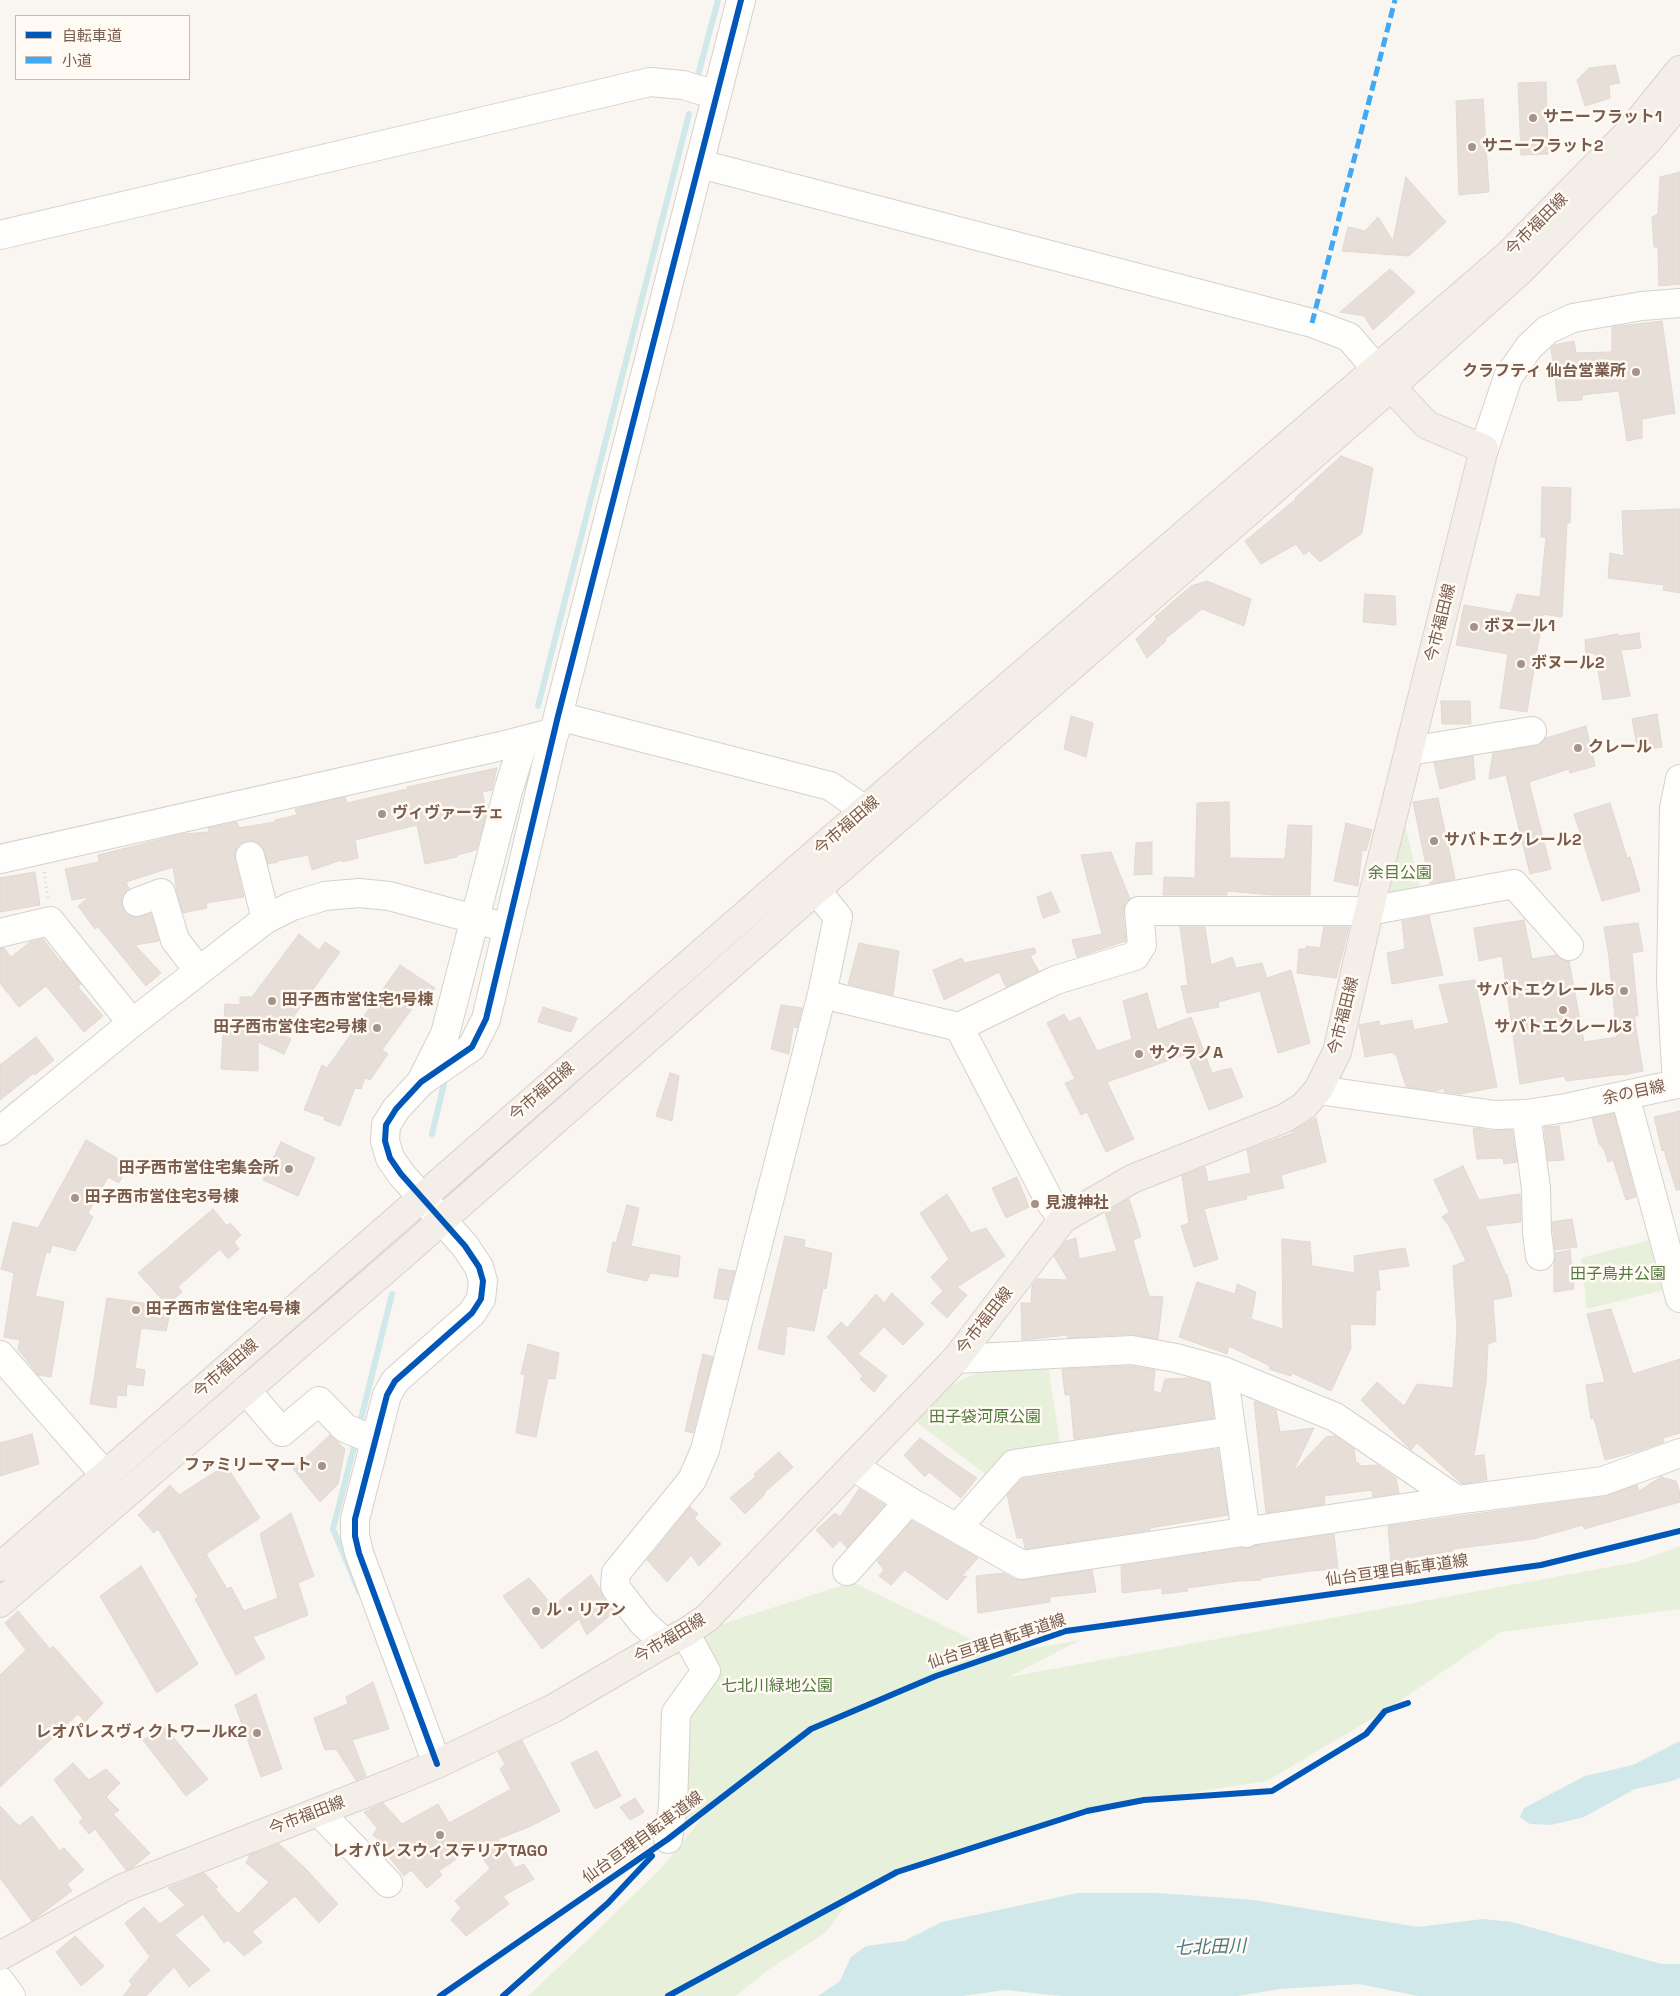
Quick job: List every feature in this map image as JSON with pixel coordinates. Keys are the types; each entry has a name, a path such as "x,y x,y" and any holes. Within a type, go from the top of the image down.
{"main road":[{"name":"今市福田線","path":"0,1603 406,1252 441,1219 816,890 1384,378 1632,128 1680,70"},
{"name":"今市福田線","path":"0,1567 865,810 1384,378 1522,269 1646,143 1680,102"},
{"path":"1384,378 1427,425 1484,449"},
{"name":"今市福田線","path":"0,1956 123,1888 437,1764 554,1708 708,1618 956,1359 1063,1219 1132,1179 1285,1118 1304,1106 1318,1090 1337,1052 1369,912 1484,449"}],"street":[{"path":"437,1764 359,1553 355,1536 355,1519 365,1435 395,1381 472,1313 481,1299 483,1281 479,1267 465,1246 390,1158 386,1141 386,1125 396,1109 421,1082 472,1047 486,1019 556,724 741,0"},
{"path":"0,235 650,82 683,85 716,95"},
{"path":"700,164 1312,323 1349,337 1384,378"},
{"path":"1484,449 1508,377 1529,347 1547,330 1573,318 1642,306 1680,303"},
{"path":"0,859 524,740 556,724 830,786 865,810"},
{"path":"1410,751 1532,731"},
{"path":"421,1082 445,1034 508,792 524,740"},
{"name":"余の目線","path":"1318,1090 1496,1115 1526,1114 1625,1096 1678,1083 1674,808 1680,779"},
{"path":"250,856 266,920"},
{"path":"822,994 959,1027 1056,980 1135,956 1142,946 1139,911 1369,912 1514,884 1569,946"},
{"path":"668,1839 673,1806 676,1713 706,1670 675,1638 643,1623 615,1587 616,1573 692,1480 705,1450 822,994 838,917 816,890"},
{"path":"137,902 161,893 175,940 199,971"},
{"path":"0,1131 199,971 266,920 292,906 325,896 359,893 389,896 508,928"},
{"path":"0,933 50,920 132,1023"},
{"path":"959,1027 1050,1202 1063,1219"},
{"path":"1625,1096 1669,1211 1680,1298"},
{"path":"1526,1114 1536,1188 1537,1233 1540,1256"},
{"path":"956,1359 1132,1350 1176,1358 1222,1371 1335,1417 1457,1500"},
{"path":"0,1355 105,1476"},
{"path":"1222,1371 1246,1532"},
{"path":"246,1390 282,1432 319,1401 345,1428 365,1435"},
{"path":"958,1527 1014,1464 1231,1431"},
{"path":"854,1467 909,1501 958,1527 1022,1565 1457,1500 1603,1481 1680,1453"},
{"path":"847,1571 909,1501"},
{"path":"319,1812 388,1883"},
{"path":"0,1981 11,1996"}],"path":[{"path":"42,849 50,920"},
{"path":"668,1996 897,1872 1087,1811 1144,1800 1272,1791 1366,1734 1385,1711 1408,1703"},
{"path":"503,1996 608,1903 668,1839"}],"green space":[{"name":"余目公園","path":"1400,802 1420,889 1378,893"},
{"name":"田子鳥井公園","path":"1654,1239 1668,1289 1587,1309 1581,1258"},
{"name":"田子袋河原公園","path":"1048,1365 1060,1444 1015,1449 988,1476 915,1421 953,1384 979,1372"},
{"name":"七北川緑地公園","path":"1680,1546 1680,1609 1501,1632 1385,1711 1267,1781 1087,1811 897,1872 853,1896 826,1932 768,1970 736,1996 528,1996 663,1866 711,1807 668,1839 675,1744 703,1662 689,1635 852,1582 986,1646 996,1655 1080,1640 1009,1677 1637,1562"}],"water":[{"path":"1680,1741 1680,1778 1635,1789 1584,1817 1551,1825 1530,1824 1520,1817 1524,1808 1585,1776 1633,1765"},
{"name":"七北田川","path":"1078,1893 1157,1893 1254,1900 1418,1927 1483,1919 1512,1922 1661,1964 1680,1964 1680,1996 1418,1996 1359,1984 1280,1989 1237,1996 1062,1996 1005,1990 963,1996 818,1996 840,1981 851,1957 866,1946 904,1941 942,1922"}],"building":[{"path":"1615,65 1620,83 1609,85 1610,98 1585,106 1577,80 1589,68"},
{"name":"サニーフラット1","path":"1546,82 1548,154 1521,155 1518,83"},
{"name":"サニーフラット2","path":"1483,99 1489,192 1459,195 1456,101"},
{"path":"1680,172 1680,284 1659,286 1658,247 1654,247 1652,217 1658,214 1660,177"},
{"path":"1406,177 1446,222 1409,256 1342,251 1348,227 1365,231 1378,217 1393,241"},
{"path":"1390,269 1415,292 1373,330 1364,316 1340,312"},
{"name":"クラフティ 仙台営業所","path":"1662,321 1675,413 1642,419 1642,438 1627,441 1619,391 1582,395 1582,400 1558,401 1551,348 1554,345 1574,341 1576,353 1612,352 1612,327"},
{"path":"1341,456 1373,468 1362,533 1320,562 1309,551 1304,555 1296,544 1261,564 1245,541 1296,499"},
{"path":"1542,487 1571,488 1570,523 1567,523 1562,617 1543,614 1527,712 1500,708 1508,654 1456,645 1464,605 1511,613 1517,594 1540,597 1546,537 1541,537"},
{"path":"1680,509 1680,593 1663,590 1664,585 1608,578 1610,553 1624,556 1622,511"},
{"path":"1207,581 1251,599 1244,626 1202,609 1165,639 1166,641 1147,658 1136,639 1157,619 1155,617 1191,586"},
{"path":"1365,594 1395,596 1396,625 1363,622"},
{"path":"1639,633 1641,648 1621,650 1630,696 1603,700 1595,653 1586,654 1585,640 1618,634 1618,636"},
{"path":"1441,701 1470,701 1471,724 1442,724"},
{"path":"1657,714 1662,747 1638,751 1632,719"},
{"path":"1071,716 1093,723 1086,757 1064,749"},
{"path":"1586,726 1595,766 1570,773 1569,769 1529,782 1551,869 1530,874 1506,775 1489,779 1493,753 1535,746 1546,738"},
{"path":"1473,756 1475,779 1440,789 1434,763"},
{"path":"497,768 492,790 482,792 487,812 476,850 457,855 457,857 425,864 417,825 355,840 358,858 342,862 341,860 312,870 308,855 268,864 261,845 255,841 247,841 239,845 235,852 235,860 244,897 206,903 207,908 183,913 177,893 173,867 126,882 129,889 122,899 123,908 127,914 134,917 151,914 159,941 135,945 161,973 146,986 98,927 95,929 78,906 89,897 72,900 65,869 99,862 98,855 182,834 209,832 208,828 237,822 239,828 275,822 275,820 297,815 295,809 345,797 347,803 407,789 407,787"},
{"name":"サバトエクレール2","path":"1438,798 1455,879 1430,884 1413,802"},
{"path":"1229,802 1230,858 1285,859 1288,825 1312,826 1310,895 1273,895 1227,891 1227,895 1163,895 1164,877 1195,878 1197,803"},
{"path":"1610,803 1627,858 1630,857 1640,891 1602,901 1574,814"},
{"path":"1346,823 1372,830 1366,851 1362,850 1358,886 1334,881"},
{"path":"1152,842 1152,874 1134,875 1136,843"},
{"path":"1111,852 1130,899 1125,904 1123,912 1126,941 1077,957 1072,940 1102,934 1081,855"},
{"path":"35,872 40,905 0,912 0,878"},
{"path":"1051,892 1060,912 1043,918 1037,897"},
{"path":"1429,916 1443,975 1392,984 1387,953 1405,949 1402,921"},
{"path":"1524,920 1532,959 1556,955 1564,961 1569,961 1584,1042 1617,1037 1604,927 1638,923 1643,951 1632,953 1638,1016 1634,1016 1643,1071 1624,1075 1566,1081 1565,1076 1520,1084 1502,956 1479,961 1474,928"},
{"path":"1180,927 1205,927 1211,965 1232,957 1236,968 1262,963 1267,978 1291,970 1310,1043 1278,1053 1260,991 1218,1002 1219,1007 1187,1013 1181,986 1188,985"},
{"path":"1324,927 1349,927 1336,978 1297,973 1299,949 1306,949 1306,946 1320,948"},
{"name":"田子西市営住宅1号棟","path":"299,934 319,950 325,942 340,952 281,1034 291,1039 284,1054 258,1042 258,1071 221,1069 225,1004 240,1005 240,997 252,997"},
{"path":"43,939 81,984 78,987 103,1016 84,1032 46,986 19,1007 0,983 0,948 4,948 11,957 30,942"},
{"path":"859,943 899,951 893,995 848,984"},
{"path":"1034,948 1036,953 1030,956 1039,971 1006,987 999,972 944,1000 933,970 962,958 964,963"},
{"name":"田子西市営住宅2号棟","path":"400,965 435,988 421,1007 416,1003 382,1050 388,1054 370,1080 365,1078 361,1089 355,1088 340,1126 324,1120 325,1117 304,1110 322,1065 327,1068"},
{"path":"1475,980 1497,1087 1460,1094 1444,1092 1444,1088 1436,1091 1406,1087 1396,1054 1394,1055 1393,1052 1365,1057 1359,1025 1379,1021 1380,1026 1412,1020 1414,1030 1449,1023 1439,985"},
{"path":"1147,993 1157,1030 1191,1017 1212,1073 1231,1068 1243,1097 1209,1110 1187,1054 1107,1082 1134,1139 1106,1152 1087,1112 1081,1115 1065,1083 1075,1079 1047,1023 1064,1014 1069,1022 1080,1017 1097,1051 1132,1039 1123,1001"},
{"path":"781,1005 802,1008 797,1028 793,1027 789,1054 771,1049"},
{"path":"543,1007 577,1018 571,1032 538,1022"},
{"path":"36,1037 54,1060 0,1100 0,1065"},
{"path":"670,1073 679,1076 672,1121 656,1116"},
{"path":"1680,1111 1680,1190 1676,1190 1664,1150 1662,1151 1654,1117"},
{"path":"1614,1114 1636,1197 1626,1200 1613,1160 1608,1162 1604,1149 1599,1144 1592,1118"},
{"path":"1316,1118 1326,1162 1281,1175 1284,1188 1246,1196 1247,1199 1204,1209 1218,1259 1194,1267 1181,1226 1189,1223 1182,1176 1205,1167 1208,1182 1251,1173 1247,1150 1293,1133 1293,1131"},
{"path":"1559,1126 1564,1160 1548,1161 1544,1127"},
{"path":"1473,1129 1491,1131 1512,1130 1517,1162 1504,1164 1503,1158 1477,1159"},
{"name":"田子西市営住宅3号棟","path":"86,1140 120,1160 117,1164 126,1169 119,1183 108,1177 88,1213 93,1217 75,1251 52,1245 50,1253 46,1252 35,1296 64,1302 51,1377 38,1375 18,1349 20,1340 4,1337 14,1273 1,1269 13,1222 38,1228"},
{"name":"田子西市営住宅集会所","path":"281,1142 315,1158 298,1196 263,1180"},
{"path":"1463,1166 1479,1200 1520,1194 1521,1222 1485,1226 1507,1274 1512,1296 1493,1300 1496,1341 1488,1344 1486,1382 1474,1456 1484,1455 1487,1480 1462,1484 1417,1443 1411,1450 1361,1400 1377,1382 1404,1406 1417,1384 1453,1388 1457,1330 1453,1266 1466,1261 1449,1226 1442,1217 1449,1212 1434,1180"},
{"path":"1017,1177 1029,1207 1006,1218 992,1188"},
{"path":"947,1194 971,1233 986,1228 1005,1256 957,1287 967,1295 947,1318 931,1303 943,1291 931,1277 949,1259 920,1213"},
{"path":"1129,1199 1141,1237 1133,1240 1149,1296 1163,1297 1158,1339 1131,1334 1068,1338 1068,1335 1022,1340 1021,1303 1031,1303 1032,1286 1037,1279 1068,1280 1054,1256 1066,1241 1076,1238 1079,1259 1117,1251 1105,1213"},
{"path":"627,1205 639,1208 631,1246 680,1256 678,1277 650,1273 647,1281 607,1272 613,1242 616,1243"},
{"path":"213,1209 227,1226 230,1223 241,1235 234,1242 239,1249 228,1259 220,1249 178,1287 182,1292 167,1305 138,1273"},
{"path":"1572,1219 1577,1247 1555,1250 1552,1222"},
{"path":"785,1236 805,1240 804,1247 832,1253 826,1289 823,1288 814,1331 787,1326 784,1355 758,1349"},
{"path":"1282,1239 1310,1242 1312,1266 1355,1273 1354,1256 1405,1248 1409,1266 1378,1270 1380,1290 1376,1290 1375,1325 1350,1324 1351,1348 1331,1391 1292,1373 1291,1376 1269,1369 1270,1366 1229,1346 1227,1354 1179,1337 1197,1282 1235,1294 1237,1284 1256,1292 1251,1319 1283,1329"},
{"path":"1570,1250 1574,1289 1554,1292 1555,1253"},
{"path":"719,1269 735,1271 727,1300 714,1298"},
{"path":"892,1293 924,1324 903,1345 884,1327 858,1354 887,1376 874,1392 860,1379 863,1376 827,1337 841,1322 847,1328 876,1294 884,1303"},
{"path":"107,1298 164,1306 170,1313 166,1331 141,1328 135,1368 145,1370 143,1386 127,1384 126,1396 117,1395 116,1408 90,1404"},
{"path":"1611,1309 1633,1374 1680,1359 1680,1433 1663,1438 1664,1442 1639,1451 1605,1460 1594,1418 1591,1419 1586,1385 1605,1382 1587,1314"},
{"path":"528,1344 559,1353 555,1379 548,1378 536,1437 516,1433 525,1375 521,1374"},
{"path":"703,1354 713,1357 693,1433 685,1431"},
{"path":"1131,1366 1155,1370 1153,1391 1161,1393 1165,1379 1190,1378 1209,1383 1214,1418 1074,1439 1070,1395 1065,1395 1062,1369"},
{"path":"1254,1402 1276,1410 1280,1432 1314,1428 1293,1472 1326,1437 1335,1436 1354,1449 1356,1463 1359,1463 1359,1466 1377,1465 1396,1478 1399,1493 1373,1497 1372,1490 1324,1496 1325,1504 1266,1513"},
{"path":"32,1434 39,1464 0,1476 0,1443"},
{"path":"330,1435 345,1449 338,1484 320,1502 293,1469"},
{"path":"920,1438 977,1478 961,1498 929,1472 925,1477 904,1455"},
{"path":"1218,1449 1228,1515 1150,1528 1150,1530 1025,1549 1023,1538 1017,1538 1007,1495 1022,1479"},
{"path":"779,1452 793,1467 764,1493 745,1514 730,1498 756,1476 754,1474"},
{"path":"226,1465 260,1518 206,1554 227,1589 231,1587 244,1611 278,1598 260,1534 291,1513 314,1576 298,1583 308,1615 253,1637 265,1658 236,1675 195,1599 198,1597 158,1529 154,1533 138,1515 170,1485 179,1495"},
{"path":"1661,1477 1676,1481 1680,1493 1680,1502 1584,1529 1583,1525 1533,1539 1453,1549 1453,1551 1414,1557 1415,1559 1391,1563 1388,1526 1599,1497 1637,1485 1639,1491"},
{"path":"859,1489 885,1505 847,1548 840,1540 833,1548 816,1530 835,1513 840,1517"},
{"path":"690,1507 698,1514 694,1518 721,1544 699,1566 691,1555 667,1582 647,1560"},
{"path":"912,1521 978,1558 961,1577 967,1576 947,1600 905,1570 891,1585 879,1576 884,1570 877,1561"},
{"path":"1334,1534 1338,1569 1187,1588 1188,1591 1162,1594 1162,1588 1122,1593 1121,1566"},
{"path":"141,1566 198,1664 157,1693 100,1596"},
{"path":"1092,1570 1096,1592 1049,1597 1050,1602 978,1613 976,1576 1004,1573 1014,1579 1024,1580"},
{"path":"591,1575 614,1612 587,1635 579,1619 542,1649 503,1596 529,1578 553,1606"},
{"path":"18,1611 50,1649 53,1646 103,1703 85,1722 78,1714 0,1787 0,1675 26,1650 5,1623"},
{"path":"373,1682 389,1729 352,1740 366,1776 356,1780 336,1749 325,1750 314,1718 348,1704 346,1697"},
{"name":"レオパレスヴィクトワールK2","path":"256,1694 282,1769 261,1777 235,1705"},
{"path":"164,1726 208,1779 186,1796 143,1740"},
{"path":"522,1741 560,1811 531,1826 498,1839 515,1868 524,1864 534,1879 503,1896 509,1904 466,1936 451,1920 461,1908 455,1901 490,1869 475,1846 439,1871 442,1875 427,1888 411,1870 404,1876 386,1853 389,1850 373,1835 377,1828 364,1812 383,1803 402,1824 438,1804 449,1823 511,1789 500,1769 505,1764 498,1752"},
{"path":"597,1751 621,1796 595,1809 571,1763"},
{"path":"73,1763 89,1780 106,1769 120,1783 106,1797 119,1810 113,1814 150,1853 132,1868 126,1870 95,1829 89,1834 79,1822 83,1818 54,1780"},
{"path":"635,1798 644,1812 630,1820 620,1807"},
{"path":"0,1806 19,1826 32,1816 60,1851 64,1848 84,1870 67,1884 72,1891 32,1921 0,1878"},
{"path":"279,1844 305,1868 338,1904 319,1923 295,1896 252,1932 262,1942 244,1956 228,1940 224,1943 203,1914 175,1935 210,1970 189,1987 174,1967 146,1996 123,1996 132,1985 129,1981 150,1957 125,1923 144,1907 160,1924 185,1905 168,1888 204,1873 218,1887 215,1889 238,1914 269,1882 246,1863 250,1855"},
{"path":"75,1936 104,1966 81,1986 56,1952"}],"waterway":[{"path":"697,79 718,0"},
{"path":"538,706 689,114"},
{"path":"432,1134 444,1084"},
{"path":"359,1427 392,1294"},
{"path":"356,1439 333,1529 359,1591"}],"marked path":[{"path":"1312,323 1395,0"}],"cycle path":[{"path":"437,1764 359,1553 355,1536 355,1519 387,1395 395,1381 472,1313 481,1299 483,1281 479,1267 465,1246 401,1174 390,1158 385,1141 386,1125 396,1109 421,1082 472,1047 486,1019 558,716 741,0"},
{"name":"仙台亘理自転車道線","path":"440,1996 668,1839 811,1729 936,1676 1066,1631 1541,1565 1680,1531"},
{"path":"668,1996 897,1872 1087,1811 1144,1800 1272,1791 1366,1734 1385,1711 1408,1703"},
{"path":"503,1996 608,1903 652,1856"}],"place":[{"name":"サニーフラット1","path":"1533,118"},
{"name":"サニーフラット2","path":"1472,147"},
{"name":"クラフティ 仙台営業所","path":"1636,372"},
{"name":"ボヌール1","path":"1474,627"},
{"name":"ボヌール2","path":"1521,664"},
{"name":"クレール","path":"1578,748"},
{"name":"ヴィヴァーチェ","path":"382,814"},
{"name":"サバトエクレール2","path":"1434,841"},
{"name":"サバトエクレール5","path":"1624,991"},
{"name":"田子西市営住宅1号棟","path":"272,1001"},
{"name":"サバトエクレール3","path":"1563,1010"},
{"name":"田子西市営住宅2号棟","path":"377,1028"},
{"name":"サクラノA","path":"1139,1054"},
{"name":"田子西市営住宅集会所","path":"289,1169"},
{"name":"田子西市営住宅3号棟","path":"75,1198"},
{"name":"見渡神社","path":"1035,1204"},
{"name":"田子西市営住宅4号棟","path":"136,1310"},
{"name":"ファミリーマート","path":"322,1466"},
{"name":"ル・リアン","path":"536,1611"},
{"name":"レオパレスヴィクトワールK2","path":"257,1733"},
{"name":"レオパレスウィステリアTAGO","path":"440,1835"}]}
